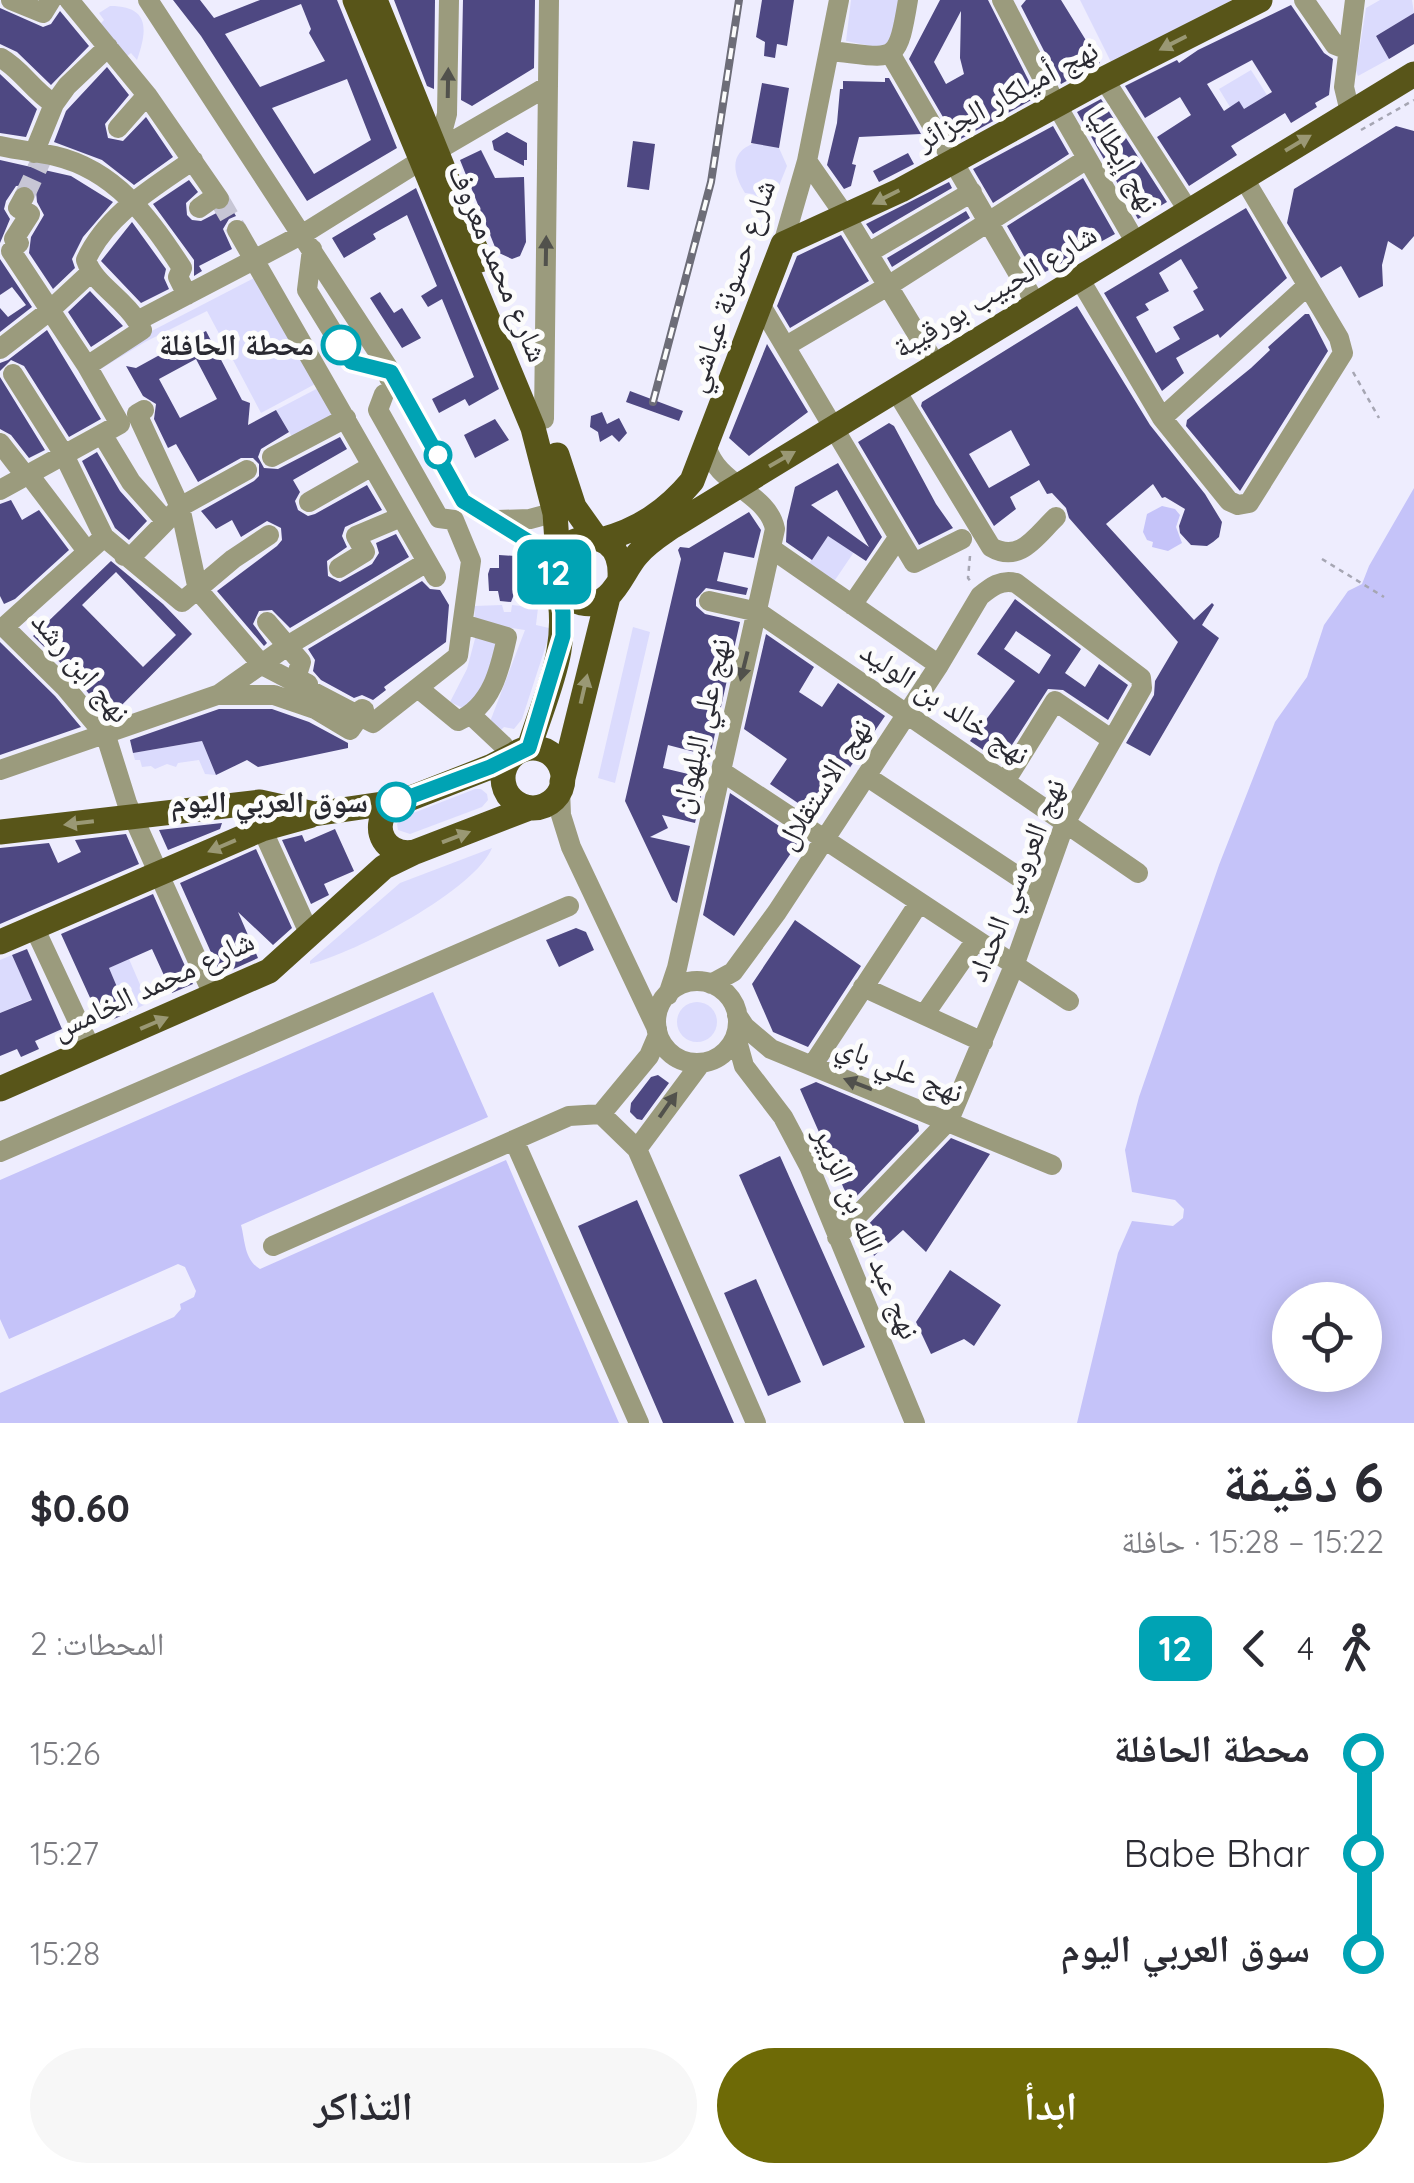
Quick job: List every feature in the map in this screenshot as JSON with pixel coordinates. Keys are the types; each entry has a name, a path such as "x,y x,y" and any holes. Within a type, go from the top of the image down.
{"main road":[{"name":"شارع محمد معروف","path":"356,0 544,418 564,510 557,571 563,636 515,749"},
{"name":"شارع محمد معروف","path":"376,0 426,152 564,510 598,539"},
{"name":"نهج أميلكار الجزائر","path":"784,244 846,217 1104,78 1260,0"},
{"name":"شارع الحبيب بورقيبة","path":"614,587 648,544 737,485 1414,74"},
{"name":"شارع حسونة عياشي","path":"598,539 636,528 679,496 692,480 784,244"},
{"path":"515,749 503,772 506,791 512,799 531,808 551,802 561,786 614,587 618,557 598,539 577,539 562,549 557,571 570,598 588,604 614,587"},
{"path":"0,942 262,829 314,814 396,802 490,767 515,749 552,755 561,768 561,786"},
{"path":"0,832 260,802 314,814"},
{"path":"396,802 383,814 380,832 390,848 415,852"},
{"name":"شارع محمد الخامس","path":"0,1089 268,971 374,876 415,852 531,808"}],"street":[{"path":"11,0 43,13 52,0"},
{"path":"68,0 193,160 211,201"},
{"path":"148,0 307,242 307,290 351,362 391,372 463,501 539,548 557,571"},
{"path":"137,320 254,260 307,242 426,152 442,129 446,114 449,0"},
{"path":"544,418 549,0"},
{"name":"شارع حسونة عياشي","path":"784,244 807,161 838,0"},
{"path":"831,51 874,56 890,53 901,42 908,0"},
{"name":"نهج إيطاليا","path":"1002,0 1136,243"},
{"path":"1304,0 1335,45 1348,50"},
{"path":"1350,112 1344,86 1355,0"},
{"path":"34,153 54,104 108,47"},
{"path":"890,53 1036,304"},
{"path":"1,58 19,68 35,92 54,104"},
{"path":"1104,78 1188,210"},
{"path":"284,206 311,214 548,86"},
{"path":"118,128 146,96"},
{"path":"0,146 58,157 102,176 144,210 182,268 178,277 187,295"},
{"path":"786,346 990,223 1087,159"},
{"path":"87,366 142,330 126,303 90,273 86,260 95,240 133,202 193,160"},
{"path":"807,161 936,364"},
{"path":"1078,278 1162,418 1229,501 1249,504 1343,354 1339,338 1243,176"},
{"path":"868,252 972,192"},
{"path":"0,490 120,424 87,366 48,312 48,304 11,251 19,244 14,239 30,214 18,208 24,197"},
{"path":"0,770 218,695 287,646 431,569 237,230"},
{"path":"0,348 48,312 90,273"},
{"path":"1162,418 1307,286"},
{"path":"760,304 914,563 962,539"},
{"path":"391,372 372,426 425,517 515,521 564,510"},
{"path":"13,374 63,453 104,536 182,602 233,559 269,536"},
{"path":"896,389 991,547 1010,555 1019,552 1056,517"},
{"path":"144,410 137,414 198,590 262,665 362,713"},
{"path":"272,457 346,418"},
{"path":"102,434 131,482 171,512"},
{"path":"0,443 87,551"},
{"name":"نهج علي البلهوان","path":"666,997 677,968 775,529 773,518 712,463 707,448"},
{"path":"309,502 372,466"},
{"path":"124,556 134,554 171,512 248,470"},
{"path":"50,504 80,488"},
{"path":"340,568 365,552 356,536 401,517"},
{"path":"266,622 300,662 296,678 362,713 372,723 458,656 472,561 447,519"},
{"name":"نهج ابن رشد","path":"104,536 2,625 64,686 106,736 120,786 214,996"},
{"path":"852,605 898,538"},
{"path":"772,549 939,665"},
{"name":"نهج الاستقلال","path":"711,984 734,972 939,665 980,596 1000,582"},
{"name":"نهج العروسي الحداد","path":"837,1237 949,1120 1014,966 1065,823 1142,688 1140,678 1016,583 1000,582"},
{"name":"نهج خالد بن الوليد","path":"709,601 758,612 1138,873"},
{"path":"418,688 458,721 472,716 497,682 507,637 463,624"},
{"path":"218,695 274,695 315,709 350,730 362,713"},
{"path":"1006,780 1054,701 1111,739"},
{"path":"472,716 515,749"},
{"path":"722,772 1069,1001"},
{"path":"866,776 1040,891"},
{"path":"561,786 561,816 571,847 663,1045 680,1059 728,1066 749,1075"},
{"path":"531,808 556,827 571,847"},
{"path":"262,829 310,934"},
{"path":"812,1066 919,903"},
{"path":"0,1152 569,906"},
{"path":"34,927 92,1050"},
{"path":"924,1015 976,940"},
{"name":"نهج الاستقلال","path":"734,972 734,1007"},
{"path":"632,978 666,997"},
{"path":"273,1246 568,1116 601,1114 649,1056 666,997 683,984 711,984 734,1007 736,1037 724,1054 703,1063 637,1149"},
{"path":"863,987 984,1042"},
{"name":"نهج علي باي","path":"734,1007 745,1027 771,1049 1052,1166"},
{"name":"نهج عبد الله بن الزبير","path":"736,1037 749,1075 784,1117 808,1166 915,1423"},
{"path":"601,1114 637,1149 756,1423"},
{"path":"514,1140 639,1423"}],"path":[{"path":"1343,354 1379,418"},
{"path":"962,539 970,551 968,578 980,596"},
{"path":"1322,559 1384,597"}],"shaded area":[{"path":"851,0 902,0 888,46 846,41"},
{"path":"1080,0 1232,0 1112,64"},
{"path":"1380,0 1412,0 1414,13 1376,36 1389,59 1358,76 1366,8"},
{"path":"110,6 133,10 143,22 137,60 131,53 127,56 100,24 104,20 99,13"},
{"path":"1251,70 1267,95 1244,109 1230,107 1219,89"},
{"path":"755,143 779,148 787,166 774,198 765,202 745,193 736,171 740,152"},
{"path":"256,277 317,383 261,413 207,311 96,372 142,336"},
{"path":"322,386 338,415 294,440 276,410"},
{"path":"1414,488 1414,1423 1077,1423 1118,1253 1132,1221 1173,1226 1183,1218 1184,1209 1175,1200 1132,1192 1125,1150 1139,1097 1219,865 1275,722 1307,677 1324,625 1348,591 1362,584"},
{"path":"1162,506 1175,509 1180,515 1176,527 1182,543 1168,551 1152,547 1153,542 1143,532 1147,514"},
{"path":"828,536 854,552 833,583 807,566"},
{"path":"502,605 504,612 511,612 512,605 538,608 536,625 549,628 549,636 522,719 514,729 504,727 500,731 488,727 525,630 475,623 474,606"},
{"path":"633,627 650,632 615,783 598,778"},
{"path":"476,635 497,638 488,679 467,710 450,702 467,669"},
{"path":"202,741 216,775 205,774 199,760 178,763 176,767 142,767 133,753"},
{"path":"475,789 487,794 488,800 482,807 410,834 398,830 397,824 403,817"},
{"path":"492,848 463,882 412,918 355,947 310,964 400,883"},
{"path":"12,955 32,999 0,1013 0,960"},
{"path":"129,959 148,1003 128,1013 109,968"},
{"path":"433,992 488,1117 241,1225 248,1255 260,1269 506,1160 619,1423 0,1423 0,1393 174,1317 181,1309 180,1304 194,1297 196,1291 185,1267 178,1264 9,1339 0,1319 0,1180"},
{"path":"697,1002 711,1008 717,1022 711,1036 697,1042 683,1036 677,1022 683,1008"}],"building":[{"path":"173,0 200,0 214,18 260,0 337,0 397,148 307,201 201,36","holes":["301,4 309,33 325,61 260,87 225,34","347,79 371,140 314,174 272,108"]},
{"path":"394,0 435,0 434,89 427,86"},
{"path":"463,0 535,0 534,68 472,106 461,100"},
{"path":"762,0 794,0 787,46 777,44 775,58 764,56 765,42 756,37"},
{"path":"940,0 988,0 1037,97 957,141 909,59","holes":["961,11 960,58 964,74 946,84 934,62"]},
{"path":"1026,0 1061,0 1100,63 1061,84 1021,6"},
{"path":"1291,5 1324,53 1333,59 1329,95 1291,123 1285,113 1231,146 1237,155 1189,186 1157,137 1191,115 1180,97 1145,118 1125,86 1177,60 1179,63","holes":["1252,60 1272,92 1244,109 1239,101 1224,111 1207,84"]},
{"path":"0,8 43,27 51,24 60,11 89,46 51,85 17,52 0,44"},
{"path":"1414,13 1414,44 1389,59 1376,36"},
{"path":"107,67 129,95 105,124 108,138 123,141 146,117 173,157 134,185 102,160 54,142 66,111"},
{"path":"0,74 37,109 26,137 0,133"},
{"path":"889,78 921,134 859,137 851,186 844,189 827,165 840,89 843,81 885,82"},
{"path":"762,83 789,88 779,148 751,143"},
{"path":"1101,99 1167,202 1138,219 1077,112"},
{"path":"1053,126 1069,154 993,203 973,169"},
{"path":"1396,126 1414,131 1414,236 1402,250 1388,241 1382,265 1383,286 1359,298 1341,266 1321,278 1287,223 1294,189"},
{"path":"507,132 527,143 524,166 494,150 492,141"},
{"path":"633,141 655,144 649,190 627,187"},
{"path":"481,150 495,178 524,177 526,242 520,256 512,259 497,252 460,160"},
{"path":"908,153 914,164 879,182 873,171"},
{"path":"0,160 71,176 113,202 83,237 72,259 75,268 53,289 29,253 31,237 44,215 30,185 16,186 6,201 4,209 10,219 0,243"},
{"path":"1083,178 1115,234 1036,277 1007,226"},
{"path":"189,180 198,192 186,203 187,215 192,220 201,221 230,206 236,216 223,229 232,249 199,266 202,271 194,276 194,260 153,204"},
{"path":"949,182 952,188 873,234 866,224"},
{"path":"416,188 499,389 469,406 465,399 439,413 432,399 474,377 442,299 428,307 421,296 437,286 407,215 373,234 376,239 344,258 332,238"},
{"path":"1246,208 1287,278 1220,338 1218,334 1176,358 1184,373 1162,391 1104,293","holes":["1181,259 1198,288 1193,291 1204,310 1173,327 1180,339 1156,353 1136,317 1149,310 1145,304 1169,291 1159,273"]},
{"path":"966,211 970,218 892,267 887,258"},
{"path":"132,222 166,269 164,278 169,289 141,303 101,261"},
{"path":"841,235 869,281 790,328 777,306 797,256"},
{"path":"0,259 32,307 0,332 0,308 8,317 26,305 12,287 0,295"},
{"path":"90,291 123,326 91,347 68,312"},
{"path":"380,292 394,313 402,308 421,338 402,348 370,298"},
{"path":"1077,306 1150,425 1205,494 1222,522 1219,537 1207,546 1191,545 1180,533 1185,509 1162,498 1153,484 1106,524 1194,620 1214,605 1202,625 1219,638 1150,756 1126,743 1178,642 1069,518 1066,508 1052,493 1047,494 1039,480 1010,497 1016,509 994,526 922,402","holes":["1011,430 1030,465 989,488 969,454"]},
{"path":"1309,314 1328,351 1240,491 1186,426 1187,420 1251,368"},
{"path":"47,330 101,419 69,437 24,366 11,360 0,371 0,363"},
{"path":"206,331 242,400 250,403 248,425 276,410 289,432 261,449 258,457 264,468 278,469 340,437 347,449 293,480 300,492 295,501 298,510 308,516 315,514 367,485 382,510 345,527 342,536 347,547 327,561 328,576 340,582 372,564 379,553 376,543 396,534 409,557 290,628 272,610 259,611 253,624 267,643 264,646 217,591 277,546 282,540 281,528 267,521 241,537 232,520 216,529 201,511 254,481 259,476 259,464 253,458 241,458 198,482 176,444 168,448 154,419 156,404 143,396 126,366 136,368 165,352 167,346 173,348","holes":["196,359 217,399 180,418 159,379"]},
{"path":"767,344 808,412 749,456 729,438"},
{"path":"0,377 45,450 29,458 11,435 0,429"},
{"path":"630,391 683,411 679,421 626,402"},
{"path":"602,412 607,424 619,418 627,433 619,442 612,435 600,442 598,432 590,427 591,416"},
{"path":"495,419 509,440 475,458 464,435"},
{"path":"889,423 953,528 919,545 858,442"},
{"path":"97,452 120,491 147,521 129,540 115,528 82,461"},
{"path":"838,463 882,537 866,561 828,536 812,560 786,542 795,487","holes":["837,490 869,547 811,505"]},
{"path":"11,500 22,520 39,510 69,550 15,599 4,604 0,596 0,504"},
{"path":"749,512 761,530 754,558 724,552 717,581 748,588 746,595 706,588 696,599 696,606 705,614 740,622 710,756 668,745 663,768 705,778 695,823 662,815 668,828 650,837 690,846 677,903 672,900 625,801 681,559 678,550 689,548"},
{"path":"499,555 516,556 516,569 523,569 522,592 515,592 511,602 500,601 498,591 489,591 488,574 490,568 499,568"},
{"path":"111,561 192,634 109,718 33,636","holes":["116,572 176,635 143,667 82,605"]},
{"path":"422,581 430,589 440,590 449,605 446,642 384,687 386,690 373,700 362,695 354,698 321,680 313,671 315,660 308,649"},
{"path":"1015,599 1081,649 1065,673 1085,687 1099,664 1128,685 1108,720 1063,690 1048,689 1001,762 970,741 1015,681 977,654","holes":["1016,631 1051,655 1039,674 1004,649"]},
{"path":"766,634 814,667 799,692 822,707 838,683 885,716 817,816 770,784 787,759 744,729"},
{"path":"0,642 55,696 81,727 0,755"},
{"path":"219,709 272,709 309,722 348,743 348,748 258,767 247,760 216,775 202,741 133,753 130,740"},
{"path":"730,793 800,840 734,936 703,915"},
{"path":"222,823 220,829 168,850 159,830"},
{"path":"335,829 354,871 324,884 329,895 311,904 282,840 302,835 305,842"},
{"path":"126,834 139,864 0,924 0,848 49,843 58,863 81,852 75,840"},
{"path":"256,849 292,928 273,945 238,912 258,958 227,972 218,968 180,883"},
{"path":"153,894 193,984 172,993 152,949 109,968 128,1013 102,1024 61,934"},
{"path":"795,920 861,966 808,1047 773,1032 752,984"},
{"path":"576,928 586,932 594,950 559,967 546,940"},
{"path":"27,949 62,1029 35,1041 39,1049 21,1057 17,1049 0,1056 0,1013 32,1000 12,955"},
{"path":"658,1075 669,1083 642,1120 637,1119 630,1112 631,1103 651,1077"},
{"path":"816,1082 918,1125 919,1131 853,1200 848,1198 800,1089"},
{"path":"951,1138 990,1154 926,1252 903,1230 874,1256 863,1230"},
{"path":"780,1156 865,1347 823,1366 739,1175"},
{"path":"637,1200 734,1423 663,1423 578,1226"},
{"path":"950,1270 1001,1305 974,1346 964,1339 931,1354 916,1322"},
{"path":"756,1279 801,1382 768,1396 724,1293"}],"tunnel":[{"path":"24,197 44,154"},
{"path":"219,199 237,230"}],"railway":[{"path":"653,402 711,182 739,0"}],"bus line":[{"name":"12","path":"341,345 351,362 391,372 463,501 539,548 555,573 563,612 557,662 529,748 396,802"}],"place":[{"name":"محطة الحافلة","path":"341,345"},
{"name":"سوق العربي اليوم","path":"396,802"}]}
